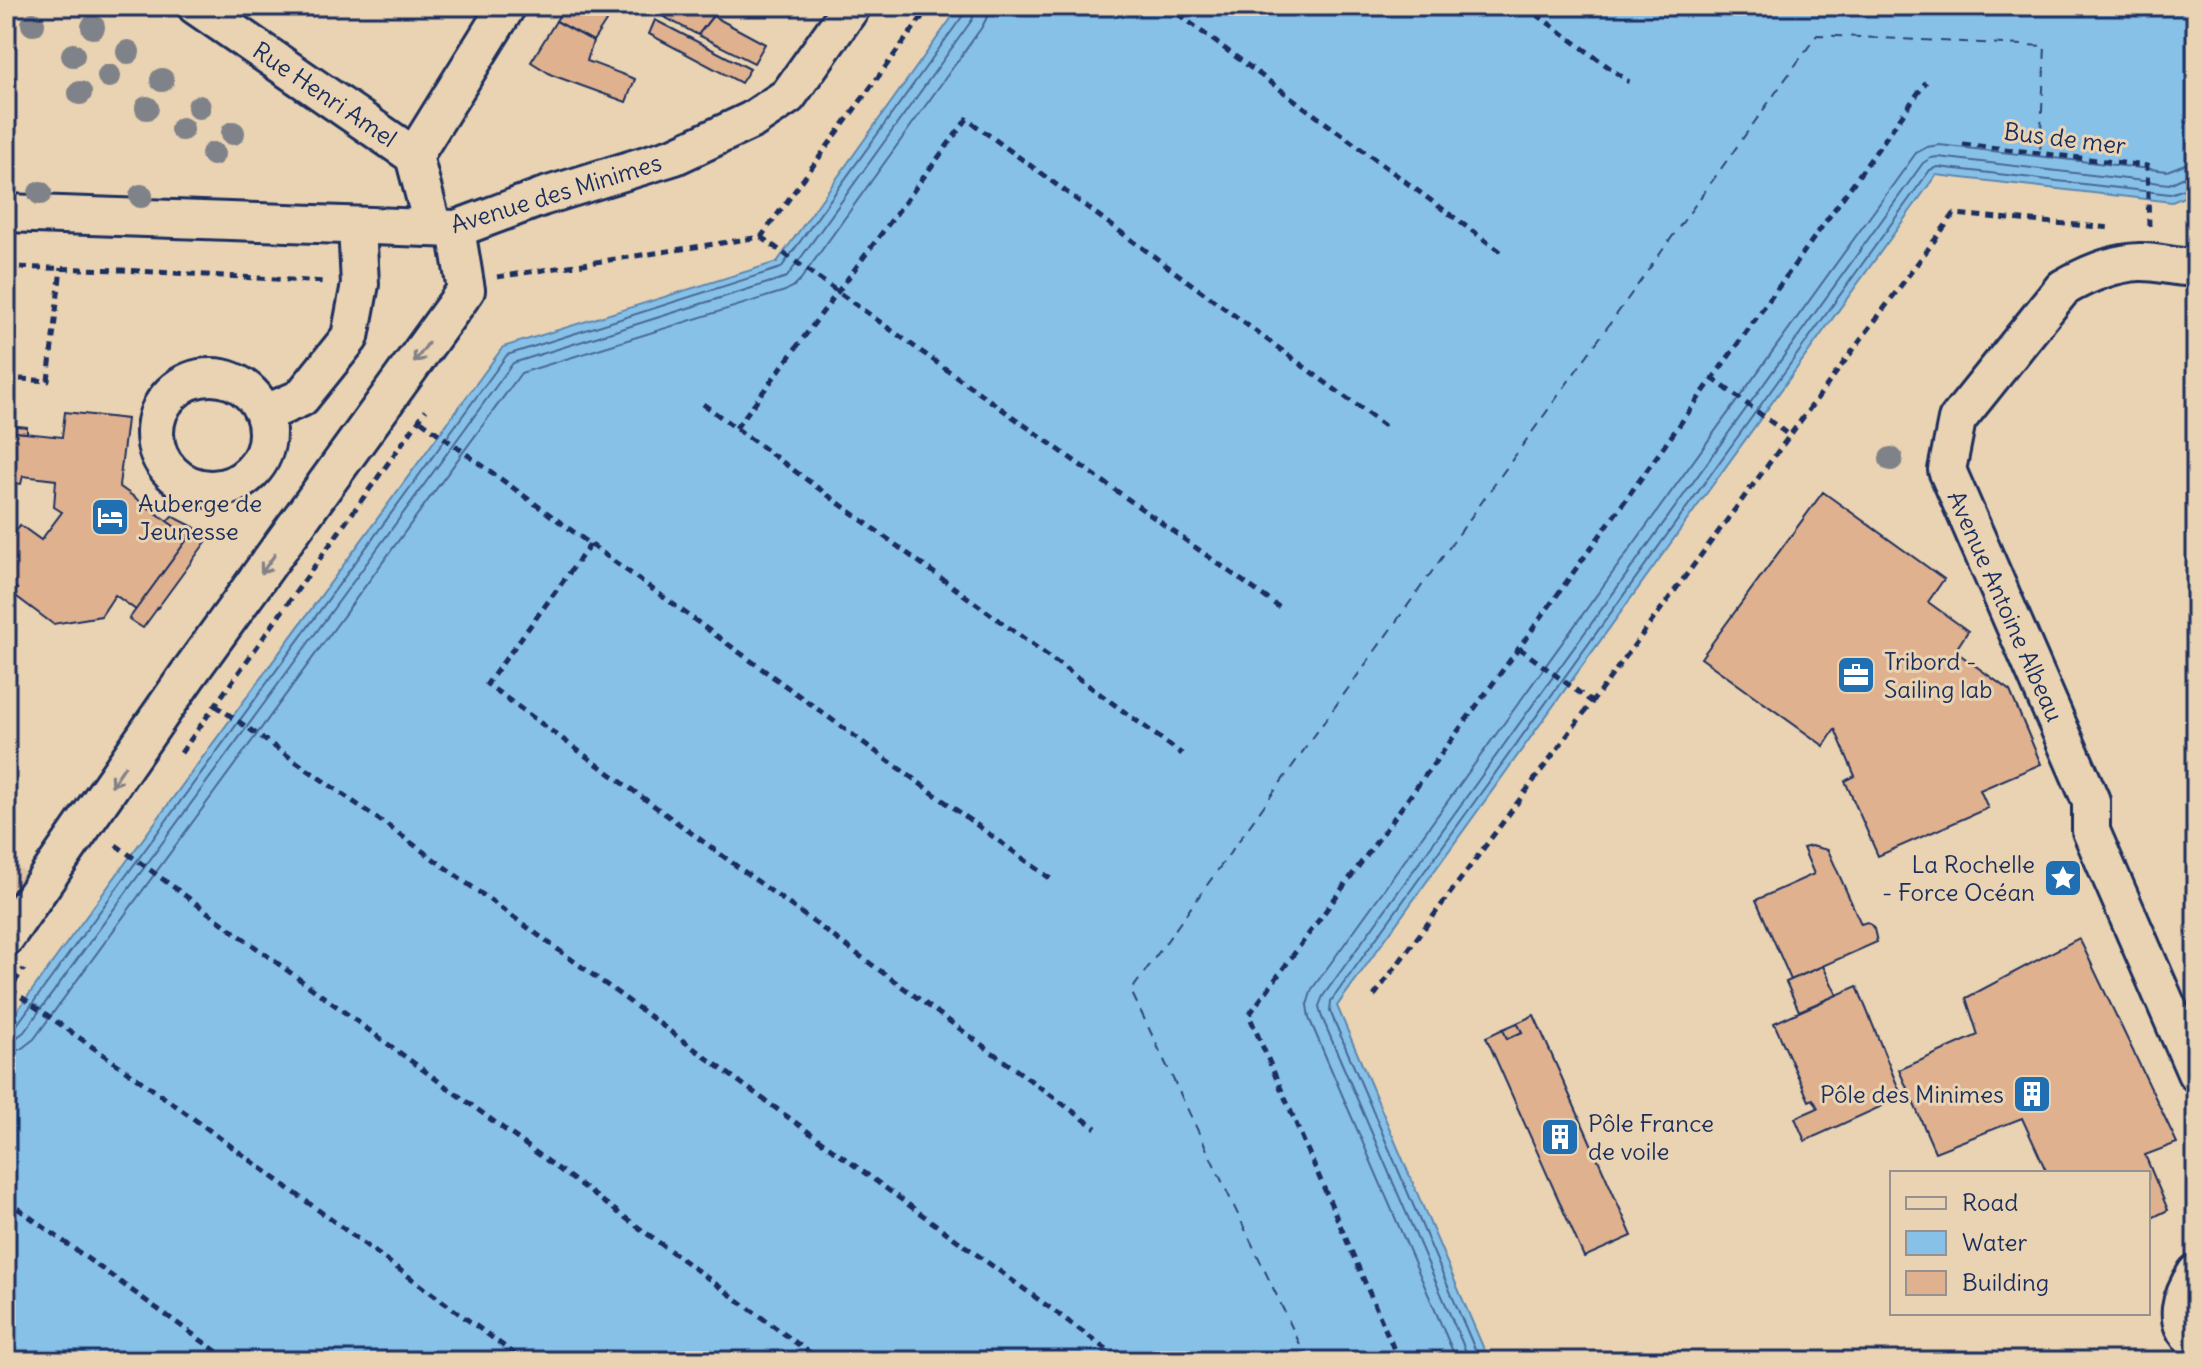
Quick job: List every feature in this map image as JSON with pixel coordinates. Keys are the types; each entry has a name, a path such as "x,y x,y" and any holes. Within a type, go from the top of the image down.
{"street":[{"name":"Rue Henri Amel","path":"196,6 414,156 466,290"},
{"name":"Rue Henri Amel","path":"414,156 507,6"},
{"name":"Avenue des Minimes","path":"6,213 444,228 675,156 752,120 788,96 852,6"},
{"path":"264,414 301,398 350,337 360,284 357,226"},
{"name":"Avenue Antoine Albeau","path":"2196,267 2141,262 2102,269 2063,288 1957,420 1947,470 2091,801 2091,831 2196,1073"},
{"path":"6,937 187,676 466,290"},
{"path":"2196,1273 2184,1292 2180,1310 2182,1327 2196,1341"}],"path":[{"path":"761,237 930,6"},
{"path":"1167,6 1505,255"},
{"path":"1525,6 1629,82"},
{"path":"1399,1361 1249,1015 1519,648 1926,82"},
{"path":"736,428 967,119 1386,427"},
{"name":"Bus de mer","path":"1963,144 2147,166 2150,231"},
{"path":"1374,996 1954,214 2120,228"},
{"path":"466,290 500,276 761,237 1279,607"},
{"path":"6,267 122,270 360,284"},
{"path":"6,378 48,381 61,268"},
{"path":"1712,378 1790,436"},
{"path":"703,404 1182,754"},
{"path":"421,421 1054,881"},
{"path":"590,545 487,684 1096,1128"},
{"path":"1519,648 1592,702"},
{"path":"215,705 391,828 1123,1361"},
{"path":"116,845 821,1361"},
{"path":"10,988 524,1361"},
{"path":"6,1200 230,1361"}],"shaded area":[{"path":"6,859 44,885 6,936"}],"water":[{"path":"960,6 2196,6 2196,192 2172,202 1936,175 1337,1006 1489,1361 6,1361 6,1026 503,347 777,262"}],"building":[{"path":"565,6 621,6 617,12 614,9 593,41 556,21"},
{"path":"643,6 664,6 671,10 666,18"},
{"path":"674,6 720,6 698,35 666,18"},
{"path":"713,16 765,44 754,63 698,35"},
{"path":"655,20 750,69 741,83 649,34"},
{"path":"556,21 593,41 587,61 635,79 626,102 552,75 531,62"},
{"name":"Auberge de Jeunesse","path":"65,412 127,419 119,486 189,537 136,610 115,595 101,616 53,624 13,594 17,589 6,580 6,545 20,525 41,540 62,512 54,507 56,480 23,476 21,484 6,482 6,431 62,437"},
{"path":"6,425 27,427 27,433 6,431"},
{"name":"Tribord - Sailing lab","path":"1823,492 1944,579 1928,602 1968,631 1955,651 2010,691 2041,764 1980,790 1988,808 1878,856 1845,781 1855,776 1835,729 1824,746 1701,658"},
{"path":"172,516 194,527 208,539 143,628 129,619 189,537 167,521"},
{"path":"10,584 17,589 6,605 6,590"},
{"path":"1811,846 1828,850 1861,924 1867,922 1871,925 1877,942 1791,980 1756,900 1814,874 1803,848"},
{"name":"Pôle des Minimes","path":"2079,938 2177,1143 2145,1155 2168,1210 2150,1219 2150,1171 2046,1171 2022,1118 1935,1152 1899,1070 1978,1035 1966,998"},
{"path":"1823,966 1837,995 1799,1011 1786,982"},
{"path":"1857,986 1902,1097 1805,1141 1795,1118 1818,1108 1813,1099 1809,1101 1774,1023"},
{"name":"Pôle France de voile","path":"1534,1015 1632,1236 1584,1257 1486,1037 1503,1029 1507,1039 1522,1032 1517,1023"},
{"path":"1517,1023 1522,1032 1507,1039 1503,1029"}],"ferry route":[{"path":"1308,1361 1131,991 1817,35 2045,46 2040,153"}],"place":[{"name":"Auberge de Jeunesse","path":"110,517"},
{"name":"Tribord - Sailing lab","path":"1856,675"},
{"name":"La Rochelle - Force Océan","path":"2063,878"},
{"name":"Pôle des Minimes","path":"2032,1094"},
{"name":"Pôle France de voile","path":"1560,1137"}]}
